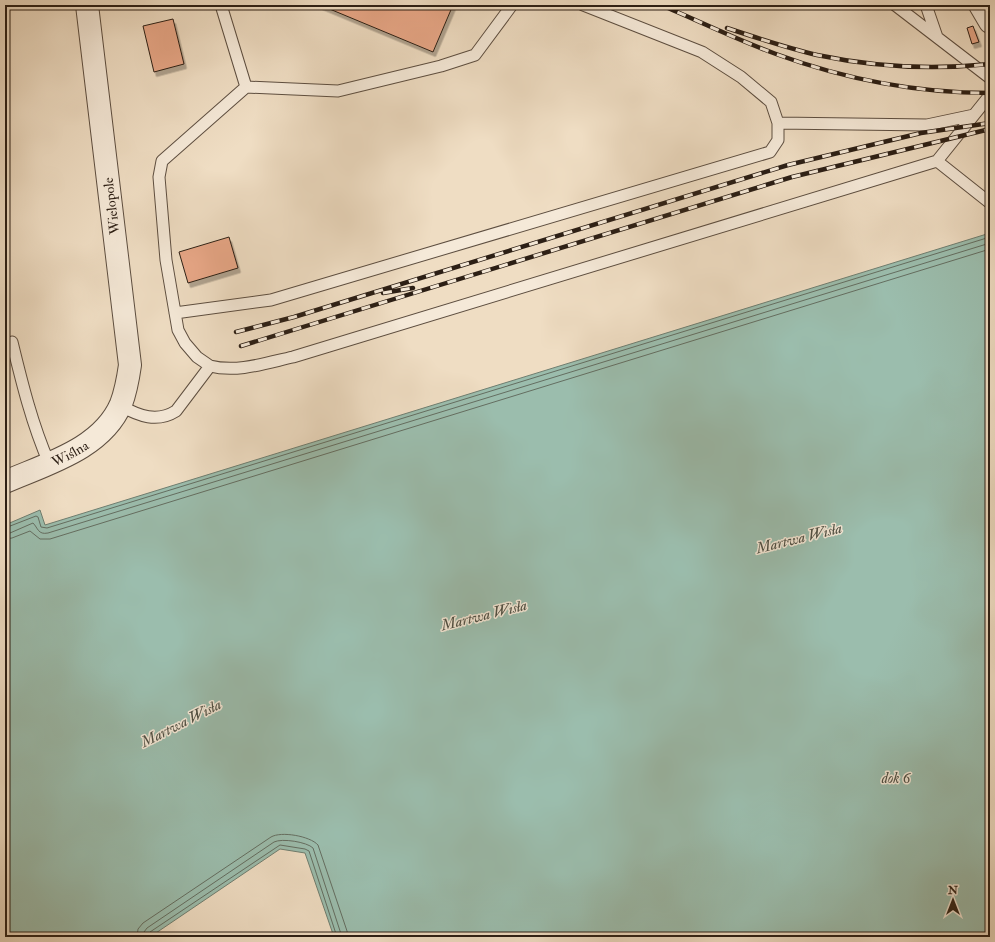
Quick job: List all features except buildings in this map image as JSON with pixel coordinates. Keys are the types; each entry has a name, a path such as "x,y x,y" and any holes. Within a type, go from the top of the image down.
{"street":[{"name":"Wielopole","path":"87,5 130,365 126,389 120,406"},
{"path":"980,5 990,22"},
{"name":"Wiślna","path":"5,482 68,454 90,442 107,426 120,406"}],"lane":[{"path":"220,5 246,87"},
{"path":"512,5 475,55 441,66 338,92 246,87 162,161 158,177 166,260 178,330 185,343 197,357 210,366 218,368 235,368 293,357 937,161 990,94"},
{"path":"175,313 271,300 770,152 778,140 778,123 771,102 741,77 702,52 583,5"},
{"path":"895,5 990,78"},
{"path":"926,5 937,37"},
{"path":"778,123 927,125 974,115"},
{"path":"937,161 990,203"},
{"path":"12,342 22,384 39,438 50,462"},
{"path":"120,406 148,418 169,415 176,411 210,366"}],"water":[{"path":"990,233 990,937 334,937 305,853 280,849 150,937 5,937 5,525 40,510 45,525"}],"railway":[{"path":"661,5 761,49 828,71 881,83 908,87 990,93"},
{"path":"727,28 772,43 817,55 881,65 947,67 990,64"},
{"path":"236,332 294,317 788,165 921,133 990,123"},
{"path":"241,346 792,177 990,129"},
{"path":"383,293 413,288"}],"water label":[{"name":"Martwa Wisła","path":"799,538"},
{"name":"Martwa Wisła","path":"484,615"},
{"name":"Martwa Wisła","path":"181,723"},
{"name":"dok 6","path":"896,778"}]}
